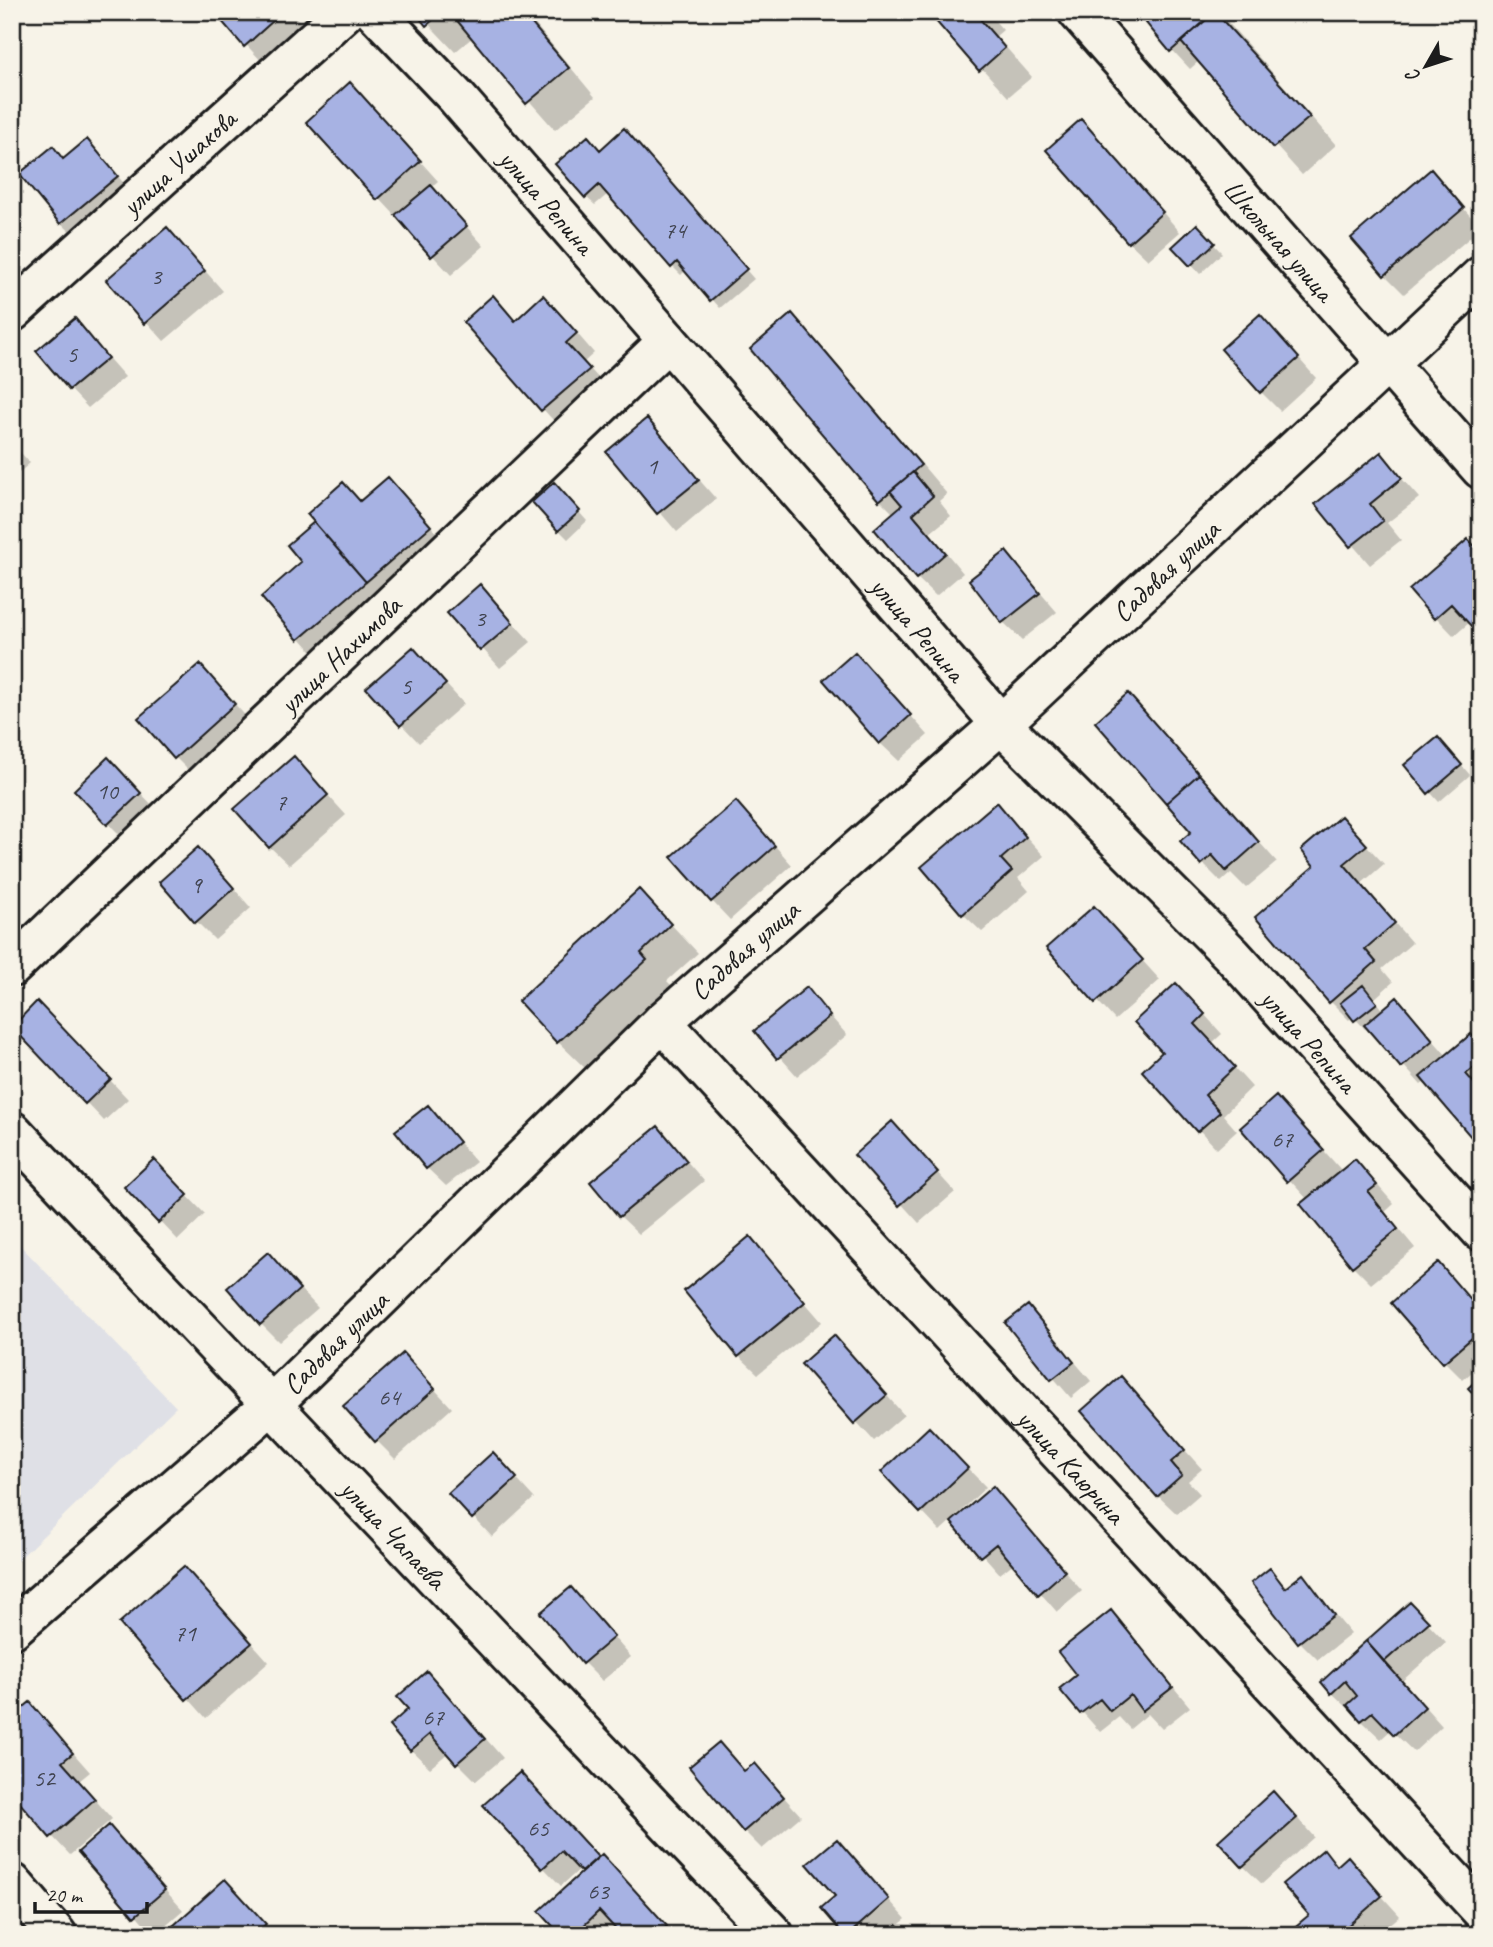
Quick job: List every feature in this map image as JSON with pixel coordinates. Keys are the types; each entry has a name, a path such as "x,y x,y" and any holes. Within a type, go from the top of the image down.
{"street":[{"name":"улица Ушакова","path":"12,312 345,12"},
{"name":"улица Репина","path":"375,12 457,98 1001,724 1232,955 1481,1231"},
{"name":"Школьная улица","path":"1078,12 1481,469"},
{"name":"Садовая улица","path":"12,1629 272,1404 662,1022 1001,724 1481,276"},
{"name":"улица Нахимова","path":"12,967 668,341"},
{"name":"улица Каюрина","path":"662,1022 1481,1910"},
{"name":"улица Чапаева","path":"12,1131 774,1935"},
{"path":"12,1883 57,1935"}],"shaded area":[{"path":"12,1237 176,1407 12,1566"}],"building":[{"path":"214,12 283,12 244,47"},
{"path":"415,12 442,12 426,26"},
{"path":"450,12 522,12 569,68 526,104"},
{"path":"928,12 974,12 1005,48 979,71"},
{"path":"1151,12 1215,12 1170,52 1146,23 1155,16"},
{"path":"1215,12 1310,117 1273,148 1181,42"},
{"path":"350,82 421,161 377,200 306,122"},
{"path":"1081,119 1163,212 1128,243 1046,150"},
{"path":"624,128 747,269 710,301 677,262 671,268 599,185 585,198 555,164 588,136 600,150"},
{"path":"87,139 118,176 60,224 19,174 53,146 63,159"},
{"path":"1431,169 1464,208 1384,276 1351,238"},
{"path":"431,185 467,226 431,257 395,215"},
{"path":"1197,224 1215,243 1190,266 1172,247"},
{"path":"167,227 205,271 144,324 106,280"},
{"path":"493,295 515,321 543,295 577,333 566,343 590,369 541,411 463,322"},
{"path":"792,313 921,465 879,501 750,349"},
{"path":"1260,314 1299,358 1260,393 1221,349"},
{"path":"75,318 108,358 69,390 36,351"},
{"path":"647,418 699,480 657,514 606,452"},
{"path":"1381,452 1402,478 1370,504 1383,521 1350,547 1315,504"},
{"path":"913,472 933,496 913,514 946,553 916,579 874,529 902,505 890,491"},
{"path":"388,477 431,526 366,582 307,514 343,482 360,501"},
{"path":"554,482 580,511 558,531 532,502"},
{"path":"314,522 366,582 298,640 261,597 301,562 287,545"},
{"path":"1468,539 1481,553 1481,637 1451,604 1434,619 1409,590"},
{"path":"1006,551 1040,593 1002,623 969,580"},
{"path":"480,584 513,623 480,651 447,613"},
{"path":"413,647 446,684 400,726 366,688"},
{"path":"855,652 911,715 879,744 823,680"},
{"path":"200,664 235,704 174,759 138,718"},
{"path":"1128,693 1199,774 1166,803 1095,722"},
{"path":"1438,737 1462,765 1428,794 1404,765"},
{"path":"294,756 328,795 269,848 234,809"},
{"path":"108,757 141,793 107,825 74,790"},
{"path":"1199,774 1259,842 1226,871 1212,855 1201,865 1180,841 1191,832 1166,803"},
{"path":"736,801 775,846 711,902 671,857"},
{"path":"997,802 1026,837 1001,859 1012,871 962,915 921,867"},
{"path":"1341,816 1367,845 1344,864 1395,923 1365,949 1376,962 1329,1003 1255,917 1314,866 1301,850"},
{"path":"198,847 234,888 195,923 159,882"},
{"path":"639,889 671,924 641,953 647,960 557,1043 518,1001"},
{"path":"1094,906 1143,960 1095,1003 1046,948"},
{"path":"1176,983 1205,1014 1195,1024 1235,1067 1205,1095 1220,1112 1197,1132 1142,1071 1162,1052 1134,1022"},
{"path":"1363,985 1377,1003 1354,1021 1340,1003"},
{"path":"807,987 830,1016 777,1059 754,1031"},
{"path":"1397,997 1433,1040 1401,1068 1364,1025"},
{"path":"37,1001 111,1079 85,1104 12,1027"},
{"path":"1471,1034 1481,1045 1481,1062 1466,1074 1481,1091 1481,1141 1477,1144 1420,1077"},
{"path":"1276,1096 1324,1150 1287,1182 1240,1128"},
{"path":"428,1105 459,1142 426,1169 395,1131"},
{"path":"892,1121 938,1172 899,1206 854,1155"},
{"path":"658,1126 687,1161 619,1217 590,1182"},
{"path":"154,1159 188,1195 158,1223 124,1187"},
{"path":"1355,1159 1377,1185 1368,1192 1398,1229 1352,1267 1300,1204"},
{"path":"750,1236 805,1302 738,1357 684,1291"},
{"path":"268,1252 300,1289 260,1325 227,1288"},
{"path":"1438,1262 1481,1312 1481,1330 1443,1363 1391,1303"},
{"path":"1028,1305 1074,1362 1051,1380 1005,1323"},
{"path":"834,1335 887,1395 854,1424 801,1364"},
{"path":"403,1353 435,1389 375,1442 343,1406"},
{"path":"1121,1376 1185,1450 1171,1462 1182,1475 1157,1497 1081,1411"},
{"path":"1481,1376 1481,1402 1468,1388"},
{"path":"929,1427 968,1468 920,1513 881,1472"},
{"path":"493,1452 517,1478 472,1519 448,1493"},
{"path":"993,1486 1065,1571 1038,1595 996,1544 980,1557 951,1522"},
{"path":"184,1566 252,1643 186,1700 119,1623"},
{"path":"1270,1568 1285,1588 1303,1574 1334,1615 1298,1643 1251,1583"},
{"path":"571,1587 614,1637 582,1664 540,1613"},
{"path":"1410,1602 1429,1622 1384,1662 1366,1641"},
{"path":"1111,1610 1173,1687 1142,1711 1130,1695 1110,1711 1100,1699 1080,1714 1059,1689 1076,1675 1058,1652"},
{"path":"1366,1641 1425,1707 1394,1735 1372,1712 1361,1721 1347,1705 1357,1696 1345,1681 1331,1694 1321,1682"},
{"path":"427,1671 485,1739 456,1764 430,1734 410,1751 389,1726 408,1709 397,1697"},
{"path":"30,1702 73,1753 62,1762 95,1799 50,1838 12,1794 12,1717"},
{"path":"719,1742 744,1771 755,1763 784,1797 743,1832 689,1767"},
{"path":"520,1772 598,1857 581,1872 561,1851 542,1869 483,1805"},
{"path":"1273,1791 1297,1818 1242,1867 1218,1841"},
{"path":"109,1825 165,1890 134,1917 78,1852"},
{"path":"837,1839 889,1899 848,1935 844,1935 821,1908 835,1896 807,1864"},
{"path":"1324,1849 1337,1866 1348,1856 1382,1896 1337,1935 1285,1935 1309,1915 1282,1884"},
{"path":"602,1854 667,1926 658,1935 621,1935 599,1911 574,1935 561,1935 539,1911"},
{"path":"225,1879 266,1924 254,1935 163,1935"},
{"path":"897,1925 906,1935 887,1935"}]}
